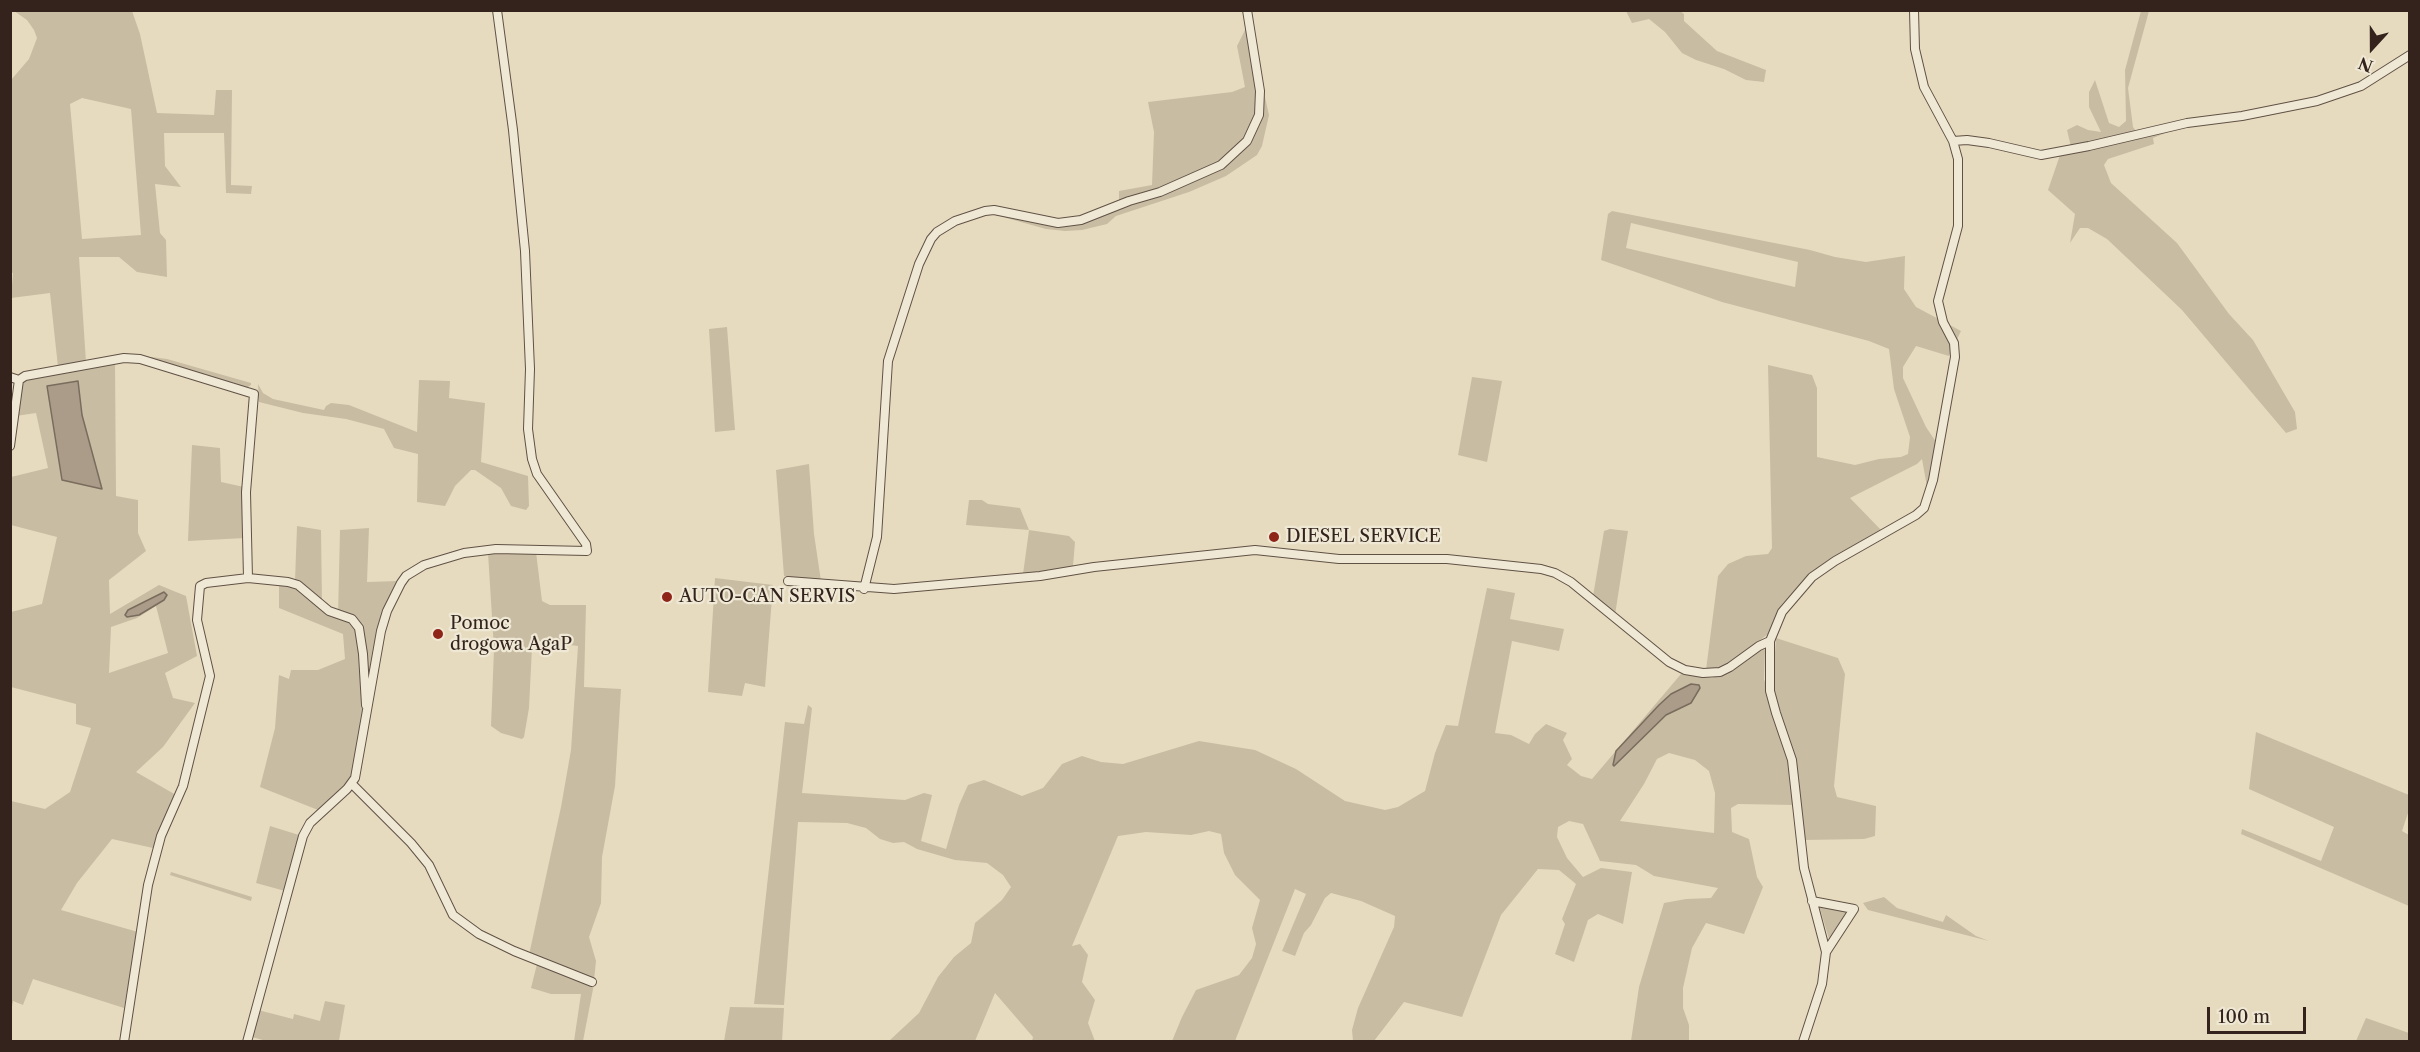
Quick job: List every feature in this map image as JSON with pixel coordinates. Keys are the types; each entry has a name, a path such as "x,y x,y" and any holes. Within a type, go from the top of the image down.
{"street":[{"path":"247,1041 303,836 310,823 352,784 357,769 378,644 384,620 401,583 414,570 451,555 479,551 532,549 587,551 586,544 537,474 532,459 528,429 530,369 525,251 513,130 497,10"},
{"path":"864,589 877,537 888,361 919,264 931,239 955,220 985,211 994,210 1058,223 1081,220 1129,201 1160,192 1221,165 1247,141 1259,115 1260,91 1247,10"},
{"path":"1803,1041 1822,984 1826,952 1804,868 1792,760 1770,691 1770,640 1782,612 1812,577 1834,561 1916,515 1924,508 1933,480 1955,357 1954,343 1943,322 1938,301 1958,219 1959,177 1953,141 1924,87 1916,49 1914,10"},
{"path":"1953,141 1989,143 2041,155 2089,146 2187,123 2242,117 2317,101 2361,86 2409,55"},
{"path":"10,446 15,379 25,376 124,358 140,358 254,394 246,492 248,578"},
{"path":"788,581 864,589 894,589 976,582 1106,565 1255,550 1339,559 1447,559 1541,569 1555,573 1571,582 1669,662 1684,670 1703,673 1720,672 1770,640"},
{"path":"124,1041 148,885 161,836 183,786 210,676 197,620 200,586 206,583 248,578 298,585 320,605 352,619 359,628 367,714"},
{"path":"352,784 411,843 429,865 453,915 479,934 505,947 592,982"},
{"path":"1812,901 1854,909 1826,952"}],"shaded area":[{"path":"14,11 132,11 140,34 157,113 214,115 216,90 232,90 231,185 252,186 251,194 226,193 224,133 164,133 165,166 181,187 155,184 160,233 166,240 167,277 137,272 119,257 79,257 86,362 58,367 50,293 11,298 13,273 10,272 11,80 29,59 37,38 27,20","holes":["82,98 131,109 141,235 82,239 70,104"]},
{"path":"1626,11 1680,11 1684,14 1684,21 1717,51 1766,70 1764,82 1746,80 1682,53 1665,32 1649,19 1632,23"},
{"path":"2141,11 2149,11 2128,88 2133,127 2136,131 2071,147 2067,130 2077,125 2101,132 2089,107 2089,92 2095,80 2109,123 2119,127 2126,121 2125,70"},
{"path":"1246,28 1258,94 1256,112 1250,130 1242,141 1228,156 1212,167 1161,189 1119,201 1119,191 1152,185 1154,132 1148,102 1232,92 1245,87 1237,46"},
{"path":"1262,84 1269,115 1262,146 1257,155 1226,176 1189,192 1116,216 1107,224 1082,230 1046,229 992,214 1062,227 1082,222 1204,177 1252,138"},
{"path":"2178,128 2153,138 2154,144 2108,159 2104,165 2111,183 2177,243 2229,314 2253,340 2295,412 2297,429 2286,433 2182,310 2107,239 2088,228 2080,228 2070,243 2075,214 2048,190 2060,155"},
{"path":"1612,211 1866,262 1905,256 1904,289 1916,307 1961,331 1949,356 1916,346 1903,367 1903,378 1926,427 1936,442 1927,487 1922,459 1917,464 1850,498 1882,531 1828,560 1811,573 1782,604 1768,634 1724,668 1706,670 1718,576 1728,564 1746,556 1768,554 1772,548 1768,365 1812,375 1817,388 1817,457 1855,465 1908,454 1910,437 1894,389 1889,349 1869,341 1722,302 1601,260 1608,214","holes":["1631,223 1798,262 1795,287 1626,248"]},
{"path":"727,327 735,430 715,432 709,329"},
{"path":"136,355 167,359 251,383 251,385 245,389"},
{"path":"115,362 116,496 138,500 138,533 146,551 109,580 110,614 159,585 186,596 197,656 165,673 173,698 195,703 163,747 136,772 176,795 153,848 112,839 77,883 61,910 138,932 124,1008 33,979 23,1005 13,1001 11,1012 11,801 45,809 70,792 91,728 76,724 76,704 11,687 11,612 42,604 57,537 11,525 11,477 48,468 36,413 16,416 21,381","holes":["78,381 82,415 102,489 62,480 59,453","156,606 168,653 109,673 111,627 137,618"]},
{"path":"1472,377 1502,381 1487,462 1458,455"},
{"path":"419,380 450,381 449,398 485,403 481,462 528,476 529,506 526,510 511,506 501,488 475,470 471,470 455,486 445,506 417,502 418,454 394,448 384,429 259,402 258,384 263,393 273,399 324,410 331,403 349,405 417,432"},
{"path":"78,381 82,415 102,489 62,480 47,386"},
{"path":"192,445 220,448 221,482 244,487 245,538 188,541"},
{"path":"809,464 814,534 821,581 784,576 776,470"},
{"path":"969,500 982,500 988,504 1020,508 1029,530 966,525"},
{"path":"297,526 321,530 322,602 295,581"},
{"path":"369,528 367,582 398,581 380,621 376,638 370,683 351,781 318,810 260,787 275,728 279,675 289,679 291,670 318,670 345,659 343,634 279,608 279,583 296,587 338,616 340,530"},
{"path":"1610,529 1628,531 1615,615 1593,596 1604,531"},
{"path":"1029,530 1069,536 1075,542 1073,566 1023,574"},
{"path":"536,552 542,601 550,605 586,605 584,687 621,689 615,786 602,857 601,903 589,937 596,961 594,980 529,955 571,750 578,646 537,641 532,647 529,708 524,737 522,739 501,733 491,726 494,649 488,553"},
{"path":"715,578 773,585 765,687 745,683 742,696 708,692"},
{"path":"1487,588 1515,593 1510,619 1564,629 1559,651 1512,641 1495,733 1511,735 1529,744 1535,734 1546,724 1567,733 1563,740 1572,759 1567,765 1581,776 1592,779 1681,674 1712,678 1730,671 1763,647 1765,650 1764,679 1788,761 1794,805 1738,804 1731,808 1732,832 1749,839 1757,877 1763,887 1744,934 1706,923 1692,948 1683,988 1683,1008 1689,1025 1689,1041 1631,1041 1639,987 1664,903 1711,898 1718,888 1654,876 1636,865 1600,861 1583,824 1569,821 1558,827 1557,837 1567,858 1583,877 1601,868 1632,872 1623,924 1598,914 1588,920 1574,962 1555,954 1565,924 1562,919 1576,884 1559,870 1538,869 1501,915 1462,1017 1404,1002 1374,1041 1353,1041 1352,1030 1358,1008 1394,927 1395,916 1361,901 1331,893 1325,898 1311,925 1304,933 1295,956 1282,951 1306,894 1295,889 1235,1041 1172,1041 1196,990 1239,975 1252,958 1256,944 1252,928 1260,900 1235,875 1224,853 1221,834 1209,831 1191,835 1146,832 1118,836 1072,946 1080,944 1088,955 1082,982 1095,1000 1088,1023 1095,1041 1032,1041 1033,1037 995,993 975,1041 885,1041 890,1040 919,1013 938,977 954,957 971,943 975,923 1002,900 1011,887 1003,875 987,863 955,860 917,849 904,842 893,843 880,839 866,828 847,823 798,822 784,1005 754,1004 785,722 804,724 808,705 812,708 802,793 905,800 924,793 932,795 921,841 946,849 959,805 968,785 984,780 1022,796 1043,788 1062,764 1082,756 1101,762 1123,764 1199,741 1255,750 1296,769 1345,801 1385,810 1398,807 1425,791 1435,753 1446,725 1458,726","holes":["1669,753 1695,760 1709,771 1715,793 1714,833 1620,821 1657,759"]},
{"path":"164,592 167,595 164,600 139,615 127,617 125,615 128,610"},
{"path":"1776,638 1838,658 1845,674 1834,786 1837,797 1876,806 1875,836 1864,839 1803,840 1795,761 1776,708 1773,682"},
{"path":"1691,684 1699,685 1700,688 1691,703 1666,715 1614,766 1616,751 1659,705 1671,694"},
{"path":"2256,732 2409,795 2409,810 2402,831 2409,835 2409,906 2241,834 2242,829 2321,861 2334,827 2249,789"},
{"path":"270,826 299,835 285,891 256,883"},
{"path":"171,872 252,897 251,901 170,875"},
{"path":"1884,897 1897,908 1943,922 1946,915 1976,936 1989,941 1868,910 1863,903"},
{"path":"1819,905 1850,911 1830,942 1826,929"},
{"path":"537,964 594,984 583,1041 574,1041 581,994 551,994 531,988"},
{"path":"325,1001 345,1005 339,1041 270,1042 252,1037 258,1010 293,1019 294,1014 320,1021"},
{"path":"730,1007 784,1008 782,1041 724,1041"},
{"path":"2366,1018 2409,1033 2409,1041 2356,1041"}],"place":[{"name":"DIESEL SERVICE","path":"1274,537"},
{"name":"AUTO-CAN SERVIS","path":"667,597"},
{"name":"Pomoc drogowa AgaP","path":"438,634"}]}
